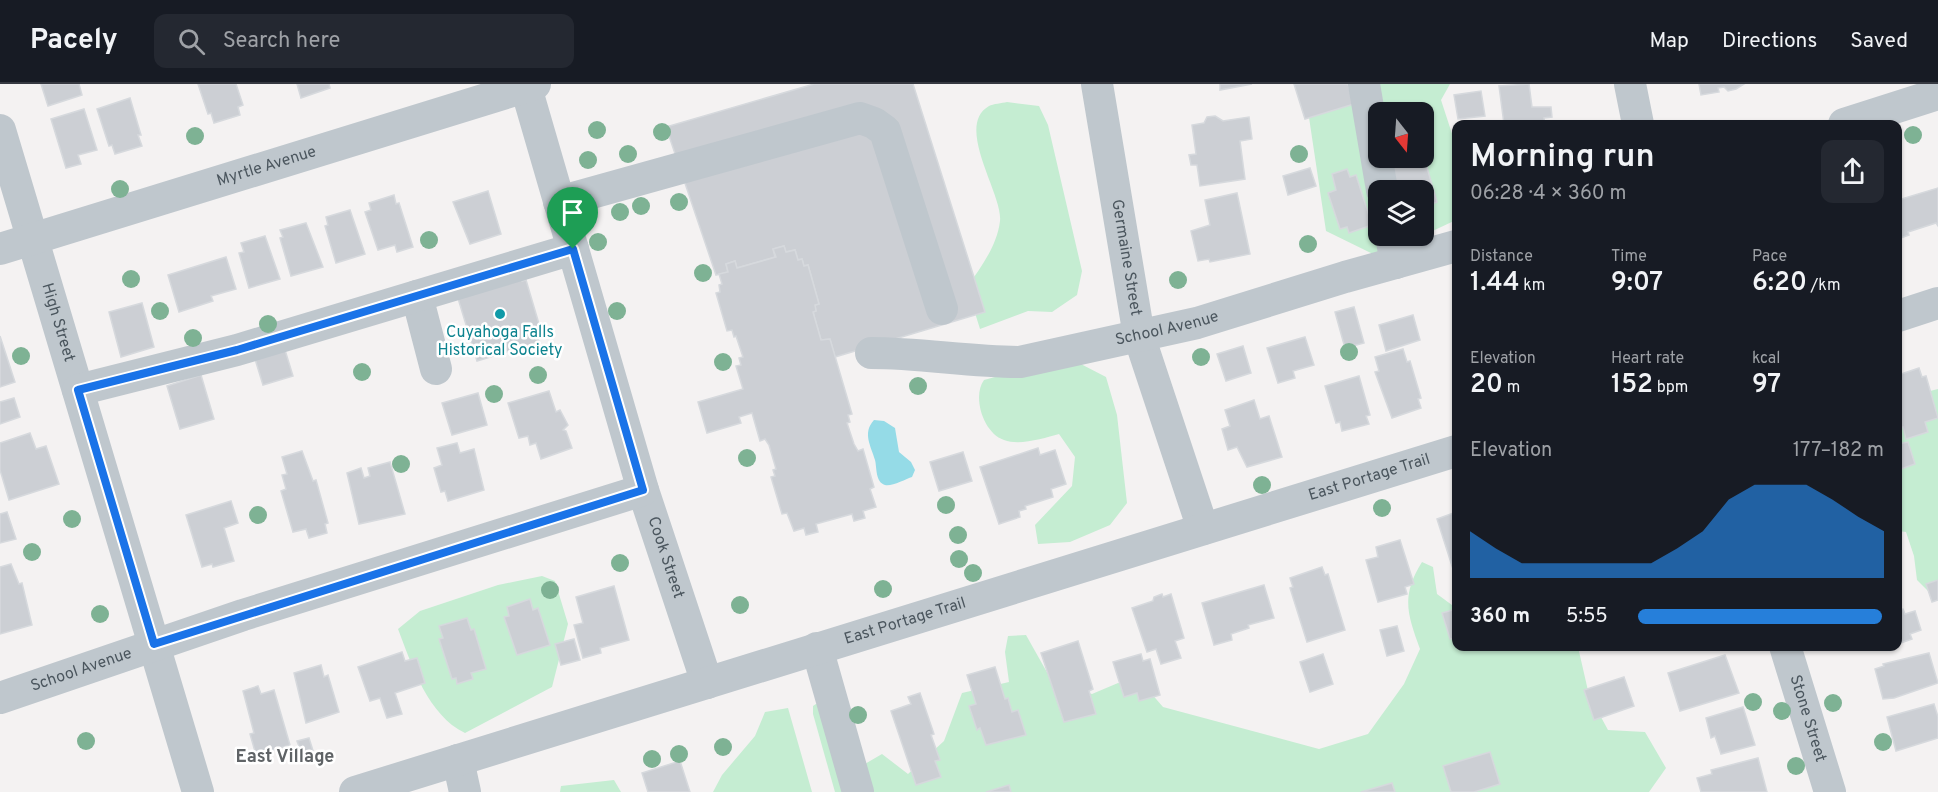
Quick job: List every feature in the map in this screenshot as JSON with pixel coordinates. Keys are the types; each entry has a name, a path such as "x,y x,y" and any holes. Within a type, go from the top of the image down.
{"street":[{"name":"Germaine Street","path":"1097,84 1139,336 1203,529"},
{"path":"1364,84 1380,180"},
{"path":"1630,84 1637,120"},
{"name":"Cook Street","path":"528,85 558,202 643,490 707,683"},
{"name":"Myrtle Avenue","path":"0,249 528,85"},
{"path":"1857,120 1938,94"},
{"path":"558,202 860,118 874,123 885,131 942,309"},
{"name":"High Street","path":"0,130 198,792"},
{"name":"School Avenue","path":"871,353 918,353 991,362 1020,362 1197,323 1394,249 1452,246"},
{"path":"78,390 237,350 573,249"},
{"path":"417,296 436,369"},
{"path":"1902,315 1938,303"},
{"name":"East Portage Trail","path":"355,792 399,785 458,760 1452,452"},
{"name":"School Avenue","path":"0,698 154,644 643,490"},
{"path":"817,648 858,792"},
{"name":"Stone Street","path":"1787,651 1830,792"},
{"path":"458,760 465,792"}],"green space":[{"path":"1304,84 1450,84 1441,100 1452,134 1452,222 1434,230 1434,180 1368,180 1368,246 1397,246 1375,255 1326,231"},
{"path":"1007,102 1039,106 1048,125 1082,271 1077,295 1052,312 1028,311 980,329 967,287 992,248 1000,221 995,194 982,161 976,129 980,116 989,106"},
{"path":"1075,361 1106,377 1117,415 1127,503 1110,525 1070,542 1038,544 1035,525 1072,486 1075,457 1059,434 1032,441 1017,442 1010,442 997,436 985,422 979,395 984,380 1035,366"},
{"path":"1938,389 1938,601 1917,580 1914,556 1906,532 1902,532 1902,398"},
{"path":"1422,562 1433,567 1437,594 1452,605 1452,651 1579,651 1589,695 1608,730 1645,732 1666,768 1649,792 863,792 858,768 882,754 908,774 944,741 962,693 1009,682 1005,652 1008,636 1026,635 1053,683 1092,694 1118,683 1150,692 1163,707 1319,749 1368,734 1404,684 1420,649 1408,605 1415,574"},
{"path":"542,576 555,581 568,624 552,687 465,733 452,725 431,702 398,629 420,611 498,585"},
{"path":"825,704 851,792 835,792 813,714 813,706"},
{"path":"788,708 812,792 713,792 722,775 755,736 765,712"},
{"path":"614,780 621,792 560,792 561,786"}],"water":[{"path":"874,420 884,421 895,428 899,452 911,462 915,470 912,477 888,485 880,481 868,435 870,425"}],"building":[{"path":"41,84 79,84 82,95 48,106"},
{"path":"198,84 236,84 243,105 238,107 240,115 214,123 211,113 208,114"},
{"path":"297,84 329,84 330,88 301,98"},
{"path":"814,84 913,84 985,312 835,357 830,339 821,340 813,312 816,311 815,305 819,304 808,265 804,266 802,259 798,260 795,250 786,252 784,246 773,249 775,257 737,268 735,261 726,264 728,272 716,275 666,127"},
{"path":"1220,84 1252,84 1220,90"},
{"path":"1294,84 1348,84 1354,104 1305,119"},
{"path":"1529,84 1532,107 1551,107 1552,117 1544,118 1544,120 1503,120 1499,86"},
{"path":"1699,84 1744,84 1736,89 1728,91 1724,87 1718,88 1719,92 1701,95"},
{"path":"1481,91 1485,116 1458,119 1454,95"},
{"path":"130,98 142,146 115,154 112,145 109,146 97,109"},
{"path":"84,109 97,150 78,155 81,164 66,168 51,119"},
{"path":"1215,116 1223,121 1249,117 1252,139 1240,141 1245,179 1200,186 1197,165 1191,165 1189,155 1196,154 1192,125 1204,123 1207,117"},
{"path":"1310,168 1316,186 1288,195 1283,176"},
{"path":"1389,168 1427,168 1431,180 1394,180"},
{"path":"1347,169 1350,177 1356,175 1368,212 1368,226 1349,233 1347,227 1340,229 1328,193 1336,190 1332,174"},
{"path":"1938,188 1938,226 1936,223 1908,232 1909,235 1902,238 1902,199"},
{"path":"488,191 501,234 470,244 453,202"},
{"path":"1237,193 1250,254 1210,262 1209,259 1198,261 1191,231 1210,225 1205,200"},
{"path":"394,195 396,204 399,203 413,247 397,252 395,245 378,250 365,212 371,210 369,203"},
{"path":"350,210 365,254 336,263 325,226 328,225 326,217"},
{"path":"306,223 323,267 291,276 280,238 283,237 280,230"},
{"path":"265,236 280,279 249,288 239,253 244,252 241,243"},
{"path":"784,246 786,252 795,250 798,260 802,259 804,266 808,265 819,304 815,305 816,311 813,312 821,340 830,339 852,414 848,415 850,422 847,423 858,451 863,449 874,487 870,489 876,507 863,511 865,518 854,521 852,514 816,524 818,532 806,535 804,528 794,531 787,513 782,514 771,477 775,476 773,470 776,469 769,445 765,439 760,441 752,413 739,417 741,423 707,433 698,402 743,389 736,366 741,365 739,358 743,357 736,336 734,337 732,330 727,331 716,293 720,292 719,285 722,284 719,274 728,272 726,264 735,261 737,268 776,257 773,249"},
{"path":"226,257 236,289 211,296 213,301 179,312 168,275"},
{"name":"Cuyahoga Falls Historical Society","path":"520,276 522,281 526,280 542,334 537,335 539,342 477,361 457,295"},
{"path":"142,303 154,347 121,357 109,312"},
{"path":"1354,307 1364,343 1345,348 1335,312"},
{"path":"1413,315 1420,340 1386,351 1379,325"},
{"path":"0,336 15,382 0,387"},
{"path":"1305,337 1314,365 1293,371 1295,378 1278,383 1267,348"},
{"path":"1243,346 1251,373 1226,381 1217,354"},
{"path":"1403,349 1407,362 1410,361 1421,398 1418,399 1421,408 1392,418 1375,372 1379,371 1375,357"},
{"path":"285,350 293,376 263,385 255,359"},
{"path":"1919,368 1922,377 1926,376 1938,418 1925,422 1928,432 1906,439 1902,427 1902,374"},
{"path":"201,375 214,419 180,429 167,386"},
{"path":"1359,376 1370,415 1366,416 1369,424 1342,431 1340,422 1336,423 1325,386"},
{"path":"549,391 556,412 560,410 568,425 563,430 566,431 572,448 541,459 536,443 530,445 528,436 519,438 508,403"},
{"path":"478,393 487,425 452,435 442,403"},
{"path":"14,398 20,417 0,424 0,402"},
{"path":"1254,400 1260,419 1269,416 1282,457 1247,467 1237,447 1228,450 1222,429 1230,426 1225,410"},
{"path":"30,433 36,449 46,446 59,484 9,500 0,470 0,443"},
{"path":"1908,442 1915,464 1902,469 1902,443"},
{"path":"457,443 460,453 474,449 484,490 448,501 445,491 441,492 434,468 442,465 437,448"},
{"path":"1038,448 1040,455 1055,450 1066,484 1051,489 1053,497 1025,506 1026,509 1019,511 1020,517 999,524 980,467"},
{"path":"302,451 313,481 316,480 328,523 325,524 327,533 309,538 306,529 293,532 281,491 286,489 282,475 287,474 282,457"},
{"path":"963,452 972,481 939,491 930,462"},
{"path":"390,462 405,514 359,524 347,473 361,468 364,478 370,476 368,468"},
{"path":"231,501 238,523 224,528 234,561 213,567 212,564 202,567 186,515"},
{"path":"7,512 16,539 0,543 0,514"},
{"path":"1452,513 1452,566 1437,519"},
{"path":"1400,540 1414,584 1405,587 1407,594 1378,602 1366,560 1378,557 1376,547"},
{"path":"11,564 19,584 22,583 32,625 0,634 0,567"},
{"path":"1322,567 1325,575 1328,574 1345,630 1307,642 1290,588 1293,587 1290,578"},
{"path":"1938,580 1938,600 1932,602 1926,584"},
{"path":"1264,585 1274,618 1248,625 1249,628 1231,634 1232,640 1214,645 1202,603"},
{"path":"614,586 629,640 600,648 601,653 583,658 574,625 583,623 576,597"},
{"path":"1162,594 1163,597 1171,594 1184,638 1175,641 1181,658 1161,664 1156,649 1147,652 1132,608 1153,601 1154,597"},
{"path":"530,599 533,610 538,608 550,645 517,655 504,617 509,616 507,607"},
{"path":"1902,609 1905,614 1915,611 1921,630 1910,634 1912,639 1902,643"},
{"path":"1452,610 1452,639 1450,639 1442,613"},
{"path":"467,618 471,630 474,629 486,669 471,673 473,679 457,684 456,678 452,679 439,639 443,638 439,626"},
{"path":"1397,626 1404,651 1387,656 1380,630"},
{"path":"574,639 580,660 561,665 555,644"},
{"path":"1078,641 1093,689 1089,691 1096,714 1064,722 1041,653"},
{"path":"402,652 405,661 417,658 425,683 395,693 402,714 387,718 380,698 370,701 358,667"},
{"path":"1929,653 1938,683 1894,698 1883,699 1875,669 1884,666 1883,664"},
{"path":"1141,654 1143,661 1150,659 1160,695 1139,701 1137,693 1124,697 1113,662"},
{"path":"1323,654 1333,684 1310,692 1300,662"},
{"path":"1725,655 1739,693 1680,711 1668,673"},
{"path":"321,665 324,677 328,675 339,712 306,723 294,673"},
{"path":"995,667 1005,699 1008,698 1012,712 1018,710 1026,735 986,745 980,728 977,730 969,706 976,704 967,675"},
{"path":"1624,677 1634,706 1594,720 1584,690"},
{"path":"258,686 261,694 274,690 290,745 256,755 250,734 254,733 243,691"},
{"path":"920,693 934,734 931,735 940,760 935,761 941,777 916,785 891,711 911,704 908,697"},
{"path":"1934,704 1938,717 1938,738 1896,751 1887,717"},
{"path":"1743,707 1755,745 1721,754 1715,736 1711,738 1706,718"},
{"path":"309,738 315,757 304,760 297,741"},
{"path":"1490,752 1500,784 1474,792 1451,792 1443,766"},
{"path":"1758,758 1767,792 1701,792 1697,778 1712,774 1711,770"},
{"path":"680,761 690,792 648,792 642,773"},
{"path":"1392,783 1395,792 1361,792"},
{"path":"1009,785 1011,792 986,792"}],"place":[{"name":"Cuyahoga Falls Historical Society","path":"500,314"}],"district":[{"name":"East Village","path":"285,757"}],"route":[{"path":"573,249 643,490 522,530 154,644 78,390 237,350 573,249"}]}
